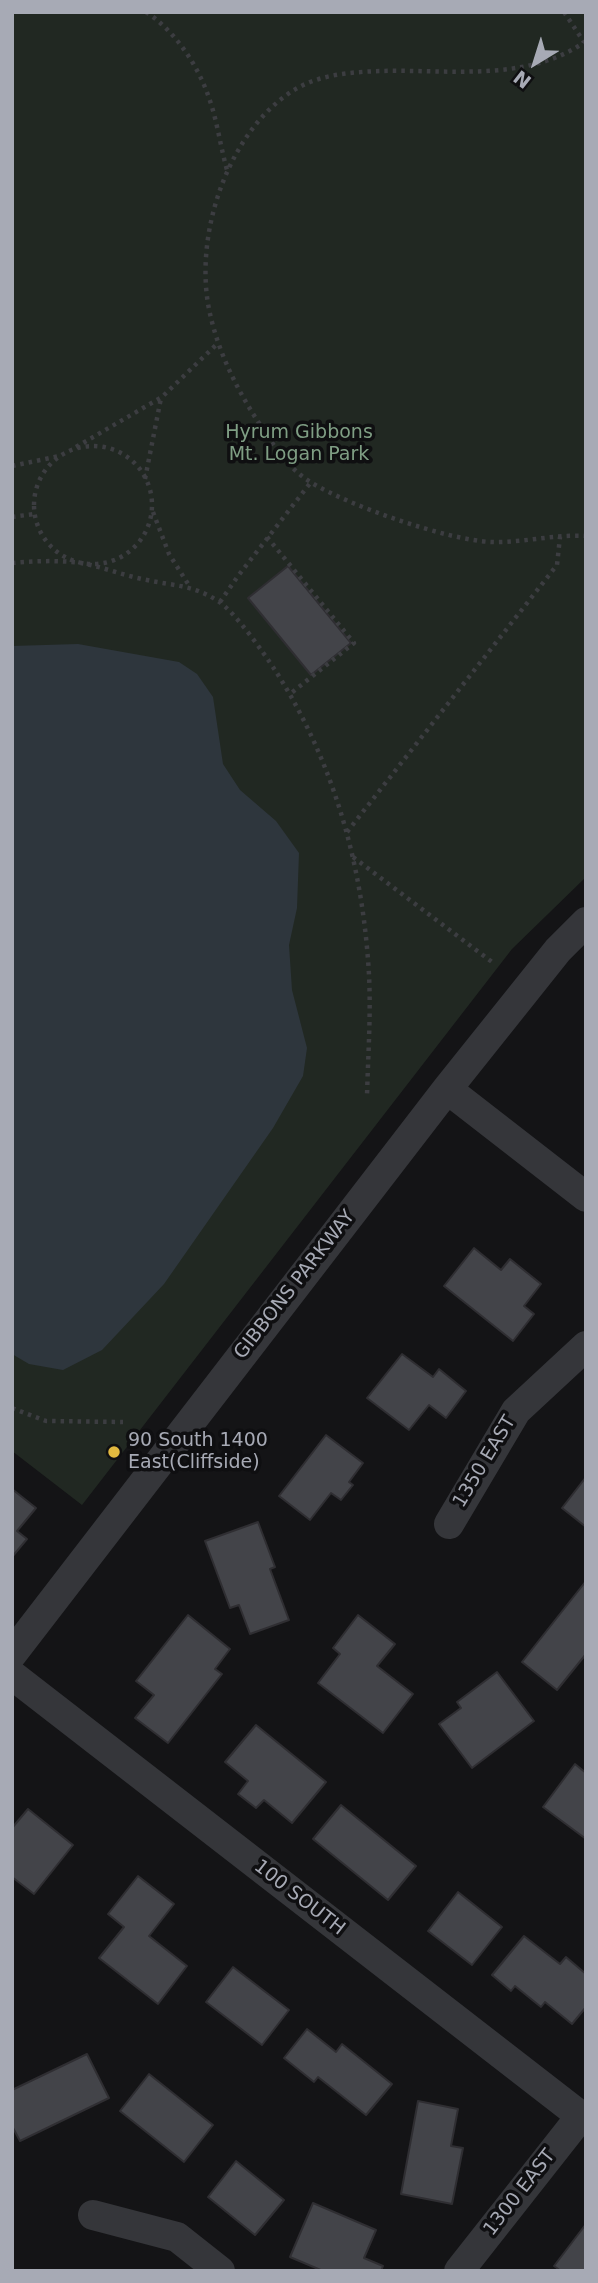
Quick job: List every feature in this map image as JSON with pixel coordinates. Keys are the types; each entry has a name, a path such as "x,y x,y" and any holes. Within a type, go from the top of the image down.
{"street":[{"name":"GIBBONS PARKWAY","path":"12,1654 447,1088 558,950 586,922"},
{"path":"447,1088 586,1197"},
{"name":"1350 EAST","path":"449,1524 516,1410 586,1346"},
{"name":"100 SOUTH","path":"12,1675 583,2118"},
{"name":"1300 EAST","path":"459,2271 583,2118"},
{"path":"93,2215 177,2237 220,2271"}],"path":[{"path":"146,12 156,19 186,52 208,94 227,171"},
{"path":"564,12 585,42 549,60 490,71 361,71 324,77 296,89 271,107 246,138 227,171 214,209 206,258 208,306 218,343 241,395 281,457 311,482 359,505 457,537 492,542 586,536"},
{"path":"218,343 162,397 50,464 38,483 34,514 39,530 51,547 69,560 156,582 190,587 220,602 259,646 290,694 322,756 359,877 369,976 367,1096"},
{"path":"145,479 162,397"},
{"path":"12,467 60,456 86,446 114,451 128,458 145,479 151,508 169,554 190,587"},
{"path":"220,602 311,482"},
{"path":"12,563 42,561 101,564 125,555 143,536 151,508"},
{"path":"12,517 34,514"},
{"path":"267,537 354,642 290,694"},
{"path":"347,832 557,565 560,537"},
{"path":"353,857 492,962"},
{"path":"12,1408 46,1421 122,1422"}],"green space":[{"name":"Hyrum Gibbons Mt. Logan Park","path":"12,12 586,12 586,877 512,949 82,1505 12,1451"}],"shaded area":[{"path":"78,644 179,662 197,674 213,697 223,764 240,790 276,821 299,853 297,908 289,945 292,990 307,1048 303,1076 273,1128 164,1284 102,1350 63,1370 29,1364 12,1354 12,646"}],"building":[{"path":"288,566 351,643 311,675 248,598"},
{"path":"474,1248 501,1270 510,1259 541,1284 524,1306 534,1314 513,1341 444,1286"},
{"path":"402,1354 433,1377 439,1369 466,1391 446,1418 429,1405 409,1430 367,1398"},
{"path":"326,1435 363,1463 349,1482 353,1485 341,1500 331,1493 310,1520 279,1496"},
{"path":"586,1477 586,1527 562,1508"},
{"path":"12,1489 36,1508 17,1531 27,1539 12,1557"},
{"path":"258,1522 275,1567 270,1569 289,1620 250,1634 239,1605 230,1608 205,1541"},
{"path":"586,1581 586,1654 557,1690 522,1662"},
{"path":"188,1615 230,1649 215,1669 222,1674 168,1743 135,1718 154,1695 136,1681"},
{"path":"358,1615 395,1644 377,1666 413,1694 383,1733 318,1683 340,1654 333,1648"},
{"path":"497,1672 534,1721 472,1768 439,1724 461,1708 457,1702"},
{"path":"256,1725 326,1782 292,1823 264,1800 256,1808 238,1794 248,1781 225,1762"},
{"path":"575,1764 586,1773 586,1839 543,1807"},
{"path":"341,1805 416,1866 388,1900 313,1839"},
{"path":"28,1809 73,1845 34,1894 12,1877 12,1828"},
{"path":"138,1876 174,1904 149,1936 187,1966 158,2004 99,1958 124,1927 108,1914"},
{"path":"458,1892 502,1927 472,1965 428,1931"},
{"path":"524,1936 560,1964 566,1957 586,1974 586,2007 572,2024 545,2002 541,2007 515,1986 511,1991 492,1975"},
{"path":"233,1967 289,2010 262,2045 206,2002"},
{"path":"307,2029 336,2052 342,2044 392,2084 366,2115 318,2077 314,2082 284,2058"},
{"path":"87,2054 109,2098 20,2141 12,2126 12,2090"},
{"path":"149,2074 213,2125 184,2162 120,2111"},
{"path":"418,2101 458,2109 451,2146 463,2148 452,2204 401,2194"},
{"path":"236,2161 284,2200 255,2235 208,2197"},
{"path":"313,2203 376,2230 364,2258 383,2266 381,2271 323,2271 290,2257"},
{"path":"586,2224 586,2271 561,2271 554,2266"}],"place":[{"name":"90 South 1400 East(Cliffside)","path":"114,1452"}]}
